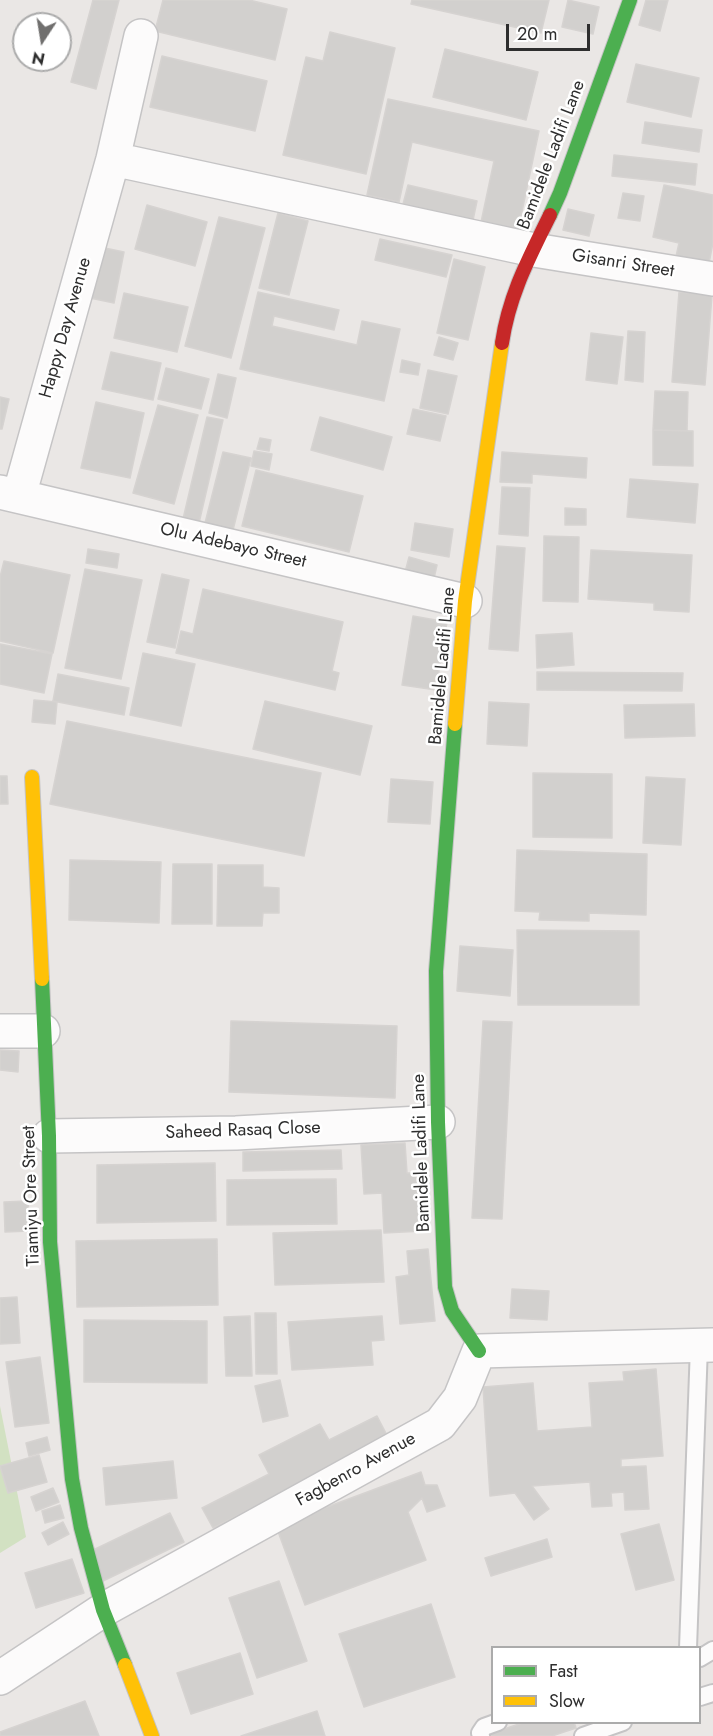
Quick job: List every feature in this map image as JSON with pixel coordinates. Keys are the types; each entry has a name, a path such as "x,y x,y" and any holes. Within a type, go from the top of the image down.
{"street":[{"name":"Bamidele Ladifi Lane","path":"479,1352 452,1311 445,1287 438,1122 436,970 465,601 505,322 516,285 560,193 630,0"},
{"name":"Happy Day Avenue","path":"9,494 114,159 141,36"},
{"name":"Gisanri Street","path":"114,159 534,250 713,279"},
{"name":"Olu Adebayo Street","path":"9,494 465,601"},
{"name":"Tiamiyu Ore Street","path":"32,777 48,1136 50,1242 72,1479 81,1528 103,1610 152,1736"},
{"path":"0,1031 43,1031"},
{"name":"Saheed Rasaq Close","path":"48,1136 236,1133 438,1122"},
{"path":"479,1352 706,1345"},
{"name":"Fagbenro Avenue","path":"0,1678 103,1610 440,1424 460,1398 479,1352"}],"lane":[{"path":"688,1646 706,1345"},
{"path":"481,1736 480,1733 484,1727 492,1724"},
{"path":"583,1736 617,1724"}],"green space":[{"path":"0,1406 26,1537 0,1553"}],"building":[{"path":"93,0 119,0 96,89 71,82"},
{"path":"163,0 249,0 287,9 275,60 155,31"},
{"path":"412,0 549,0 541,33 411,4"},
{"path":"568,0 599,7 593,34 562,27"},
{"path":"646,0 668,0 660,31 639,25"},
{"path":"330,32 395,48 366,174 283,155 306,57 323,61"},
{"path":"445,49 538,72 526,120 433,97"},
{"path":"162,56 267,81 255,131 150,107"},
{"path":"636,64 699,78 691,117 627,102"},
{"path":"388,99 539,131 517,235 480,227 494,161 412,142 399,202 367,195"},
{"path":"645,122 702,130 699,152 642,143"},
{"path":"614,155 697,164 695,185 612,176"},
{"path":"408,185 477,201 472,225 402,208"},
{"path":"664,185 713,195 713,243 708,268 675,261 679,243 653,237"},
{"path":"623,193 644,196 640,221 618,218"},
{"path":"147,205 207,222 195,266 135,249"},
{"path":"568,209 594,215 589,236 563,230"},
{"path":"278,213 308,221 289,295 259,288"},
{"path":"219,217 265,228 231,358 185,346"},
{"path":"380,239 452,255 446,277 375,260"},
{"path":"100,247 124,252 114,303 90,298"},
{"path":"454,259 485,267 468,340 437,333"},
{"path":"258,292 339,310 334,330 274,316 272,326 357,345 362,321 400,329 384,401 240,369"},
{"path":"679,292 712,295 705,385 672,382"},
{"path":"124,293 188,307 177,352 114,338"},
{"path":"628,331 645,332 643,382 625,380"},
{"path":"591,333 623,337 617,384 586,380"},
{"path":"439,337 458,343 453,360 434,355"},
{"path":"111,352 161,363 153,400 102,389"},
{"path":"402,360 420,364 418,375 400,372"},
{"path":"166,368 209,379 201,409 158,399"},
{"path":"428,370 457,376 448,414 420,408"},
{"path":"218,374 236,378 227,418 209,413"},
{"path":"655,391 688,392 687,431 653,430"},
{"path":"0,397 9,399 2,429 0,429"},
{"path":"96,402 144,413 130,478 81,468"},
{"path":"158,405 198,415 174,504 133,493"},
{"path":"413,409 446,416 440,441 407,434"},
{"path":"207,417 223,420 199,523 183,519"},
{"path":"320,417 392,437 383,470 311,450"},
{"path":"653,430 693,431 693,466 653,465"},
{"path":"260,438 271,440 269,451 257,449"},
{"path":"254,451 272,454 269,470 251,466"},
{"path":"223,452 251,458 232,534 204,527"},
{"path":"502,452 587,458 586,478 532,474 532,483 500,482"},
{"path":"256,470 363,496 349,552 242,526"},
{"path":"630,479 698,484 695,523 627,517"},
{"path":"502,487 530,488 528,536 499,534"},
{"path":"565,508 586,509 586,525 565,525"},
{"path":"415,523 453,529 449,557 411,550"},
{"path":"544,536 579,537 578,602 543,601"},
{"path":"497,546 525,548 518,651 489,649"},
{"path":"88,549 119,554 117,568 86,563"},
{"path":"591,550 692,555 689,612 654,610 654,603 588,599"},
{"path":"409,557 437,565 432,587 403,580"},
{"path":"4,561 70,575 53,653 0,641 0,577"},
{"path":"85,569 142,580 121,679 65,668"},
{"path":"162,574 189,580 175,648 147,642"},
{"path":"203,589 343,622 332,671 339,673 335,690 176,653 181,631 193,634"},
{"path":"413,616 447,622 436,690 402,685"},
{"path":"572,633 574,665 537,668 536,635"},
{"path":"0,644 52,654 44,693 0,684"},
{"path":"143,653 195,664 181,726 130,715"},
{"path":"537,672 683,673 682,691 537,690"},
{"path":"58,674 129,688 124,715 53,701"},
{"path":"34,700 57,702 55,724 32,722"},
{"path":"265,701 372,726 360,775 253,749"},
{"path":"489,702 529,704 527,746 487,744"},
{"path":"694,704 695,736 625,738 624,705"},
{"path":"67,721 321,773 304,856 50,804"},
{"path":"533,773 612,774 612,838 533,837"},
{"path":"0,776 7,776 8,804 0,804"},
{"path":"646,777 685,779 681,845 643,843"},
{"path":"391,779 433,782 430,824 388,822"},
{"path":"517,850 647,854 646,915 589,913 589,921 539,920 540,912 515,911"},
{"path":"70,860 161,862 159,923 69,920"},
{"path":"173,864 212,864 212,924 172,924"},
{"path":"218,865 263,865 263,887 279,888 279,913 263,913 262,926 217,926"},
{"path":"517,930 639,931 639,1005 518,1005"},
{"path":"460,946 513,950 510,996 457,991"},
{"path":"231,1021 397,1026 395,1098 229,1092"},
{"path":"483,1021 512,1022 502,1219 472,1218"},
{"path":"0,1050 19,1051 18,1072 0,1070"},
{"path":"405,1143 407,1173 420,1173 423,1231 384,1233 382,1193 364,1194 361,1145"},
{"path":"341,1150 342,1169 243,1171 243,1152"},
{"path":"215,1163 216,1221 97,1223 97,1165"},
{"path":"336,1179 337,1224 227,1225 227,1180"},
{"path":"28,1201 30,1231 5,1232 4,1202"},
{"path":"381,1230 384,1282 275,1285 273,1233"},
{"path":"217,1239 218,1305 77,1307 76,1241"},
{"path":"428,1249 435,1321 400,1324 396,1277 409,1275 407,1251"},
{"path":"512,1289 549,1291 547,1320 510,1318"},
{"path":"17,1297 20,1343 0,1344 0,1298"},
{"path":"255,1313 276,1313 277,1374 256,1374"},
{"path":"250,1316 252,1376 226,1376 224,1317"},
{"path":"382,1316 384,1340 371,1341 373,1365 292,1370 288,1322"},
{"path":"84,1320 207,1321 207,1383 84,1382"},
{"path":"40,1357 49,1423 15,1427 6,1362"},
{"path":"656,1369 663,1456 621,1459 621,1467 646,1466 649,1509 625,1510 624,1492 611,1493 612,1506 592,1507 590,1482 532,1486 549,1509 534,1520 515,1493 490,1496 483,1387 533,1383 537,1431 592,1427 589,1383 624,1381 623,1372"},
{"path":"280,1380 288,1416 263,1422 255,1386"},
{"path":"377,1416 389,1439 213,1528 202,1508 269,1474 259,1455 320,1424 329,1440"},
{"path":"47,1437 50,1450 29,1456 26,1443"},
{"path":"39,1455 47,1482 8,1493 0,1466"},
{"path":"173,1461 177,1498 106,1505 103,1468"},
{"path":"421,1472 425,1485 437,1485 445,1506 427,1512 422,1498 408,1512 426,1560 305,1605 276,1526"},
{"path":"53,1488 59,1502 36,1511 31,1497"},
{"path":"60,1505 64,1518 45,1523 42,1511"},
{"path":"170,1513 184,1542 103,1581 89,1552"},
{"path":"63,1522 69,1534 48,1545 42,1533"},
{"path":"659,1524 674,1580 636,1590 621,1534"},
{"path":"547,1539 552,1557 491,1576 485,1558"},
{"path":"72,1559 84,1593 36,1608 25,1573"},
{"path":"279,1581 307,1661 257,1678 229,1598"},
{"path":"431,1604 455,1677 364,1707 339,1634"},
{"path":"240,1653 253,1694 191,1714 177,1673"},
{"path":"85,1701 99,1736 0,1736 0,1732"},
{"path":"317,1711 325,1736 241,1736"},
{"path":"519,1724 575,1724 576,1728 552,1736 489,1736 489,1734"}],"traffic: fast":[{"path":"550,215 630,0"},
{"path":"455,724 436,971 438,1122 445,1287 452,1311 479,1351"},
{"path":"42,979 49,1136 50,1242 72,1479 81,1528 103,1610 125,1665"}],"traffic: slow":[{"path":"455,724 465,601 502,343"},
{"path":"32,777 42,979"},
{"path":"125,1665 152,1736"}],"traffic: jam":[{"path":"502,343 515,293 550,215"}]}
